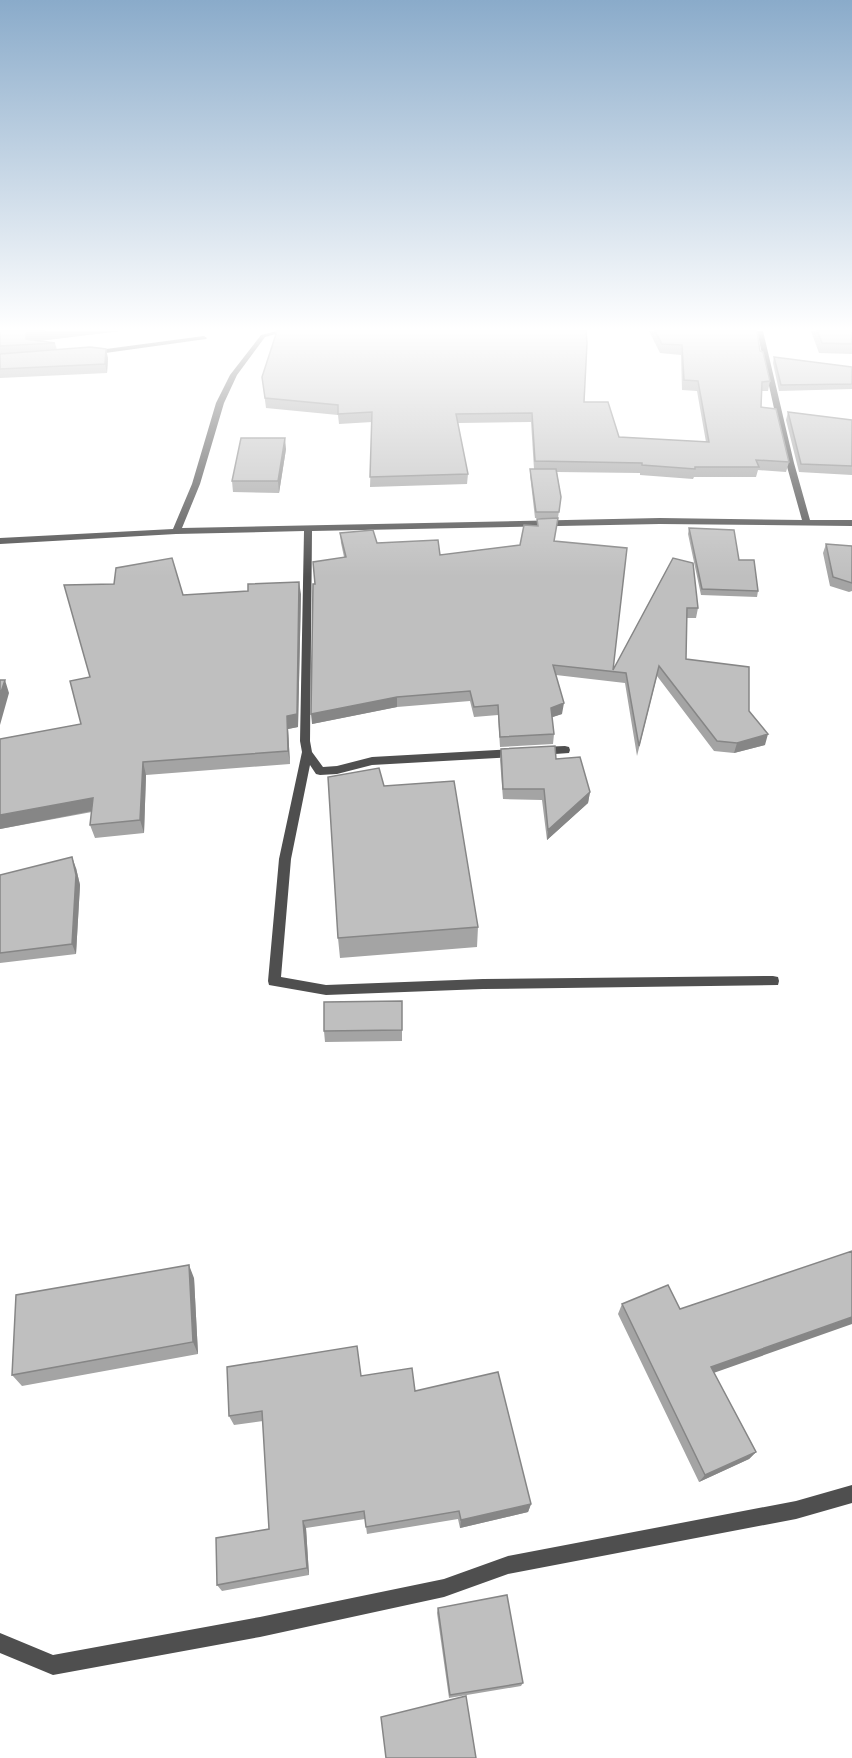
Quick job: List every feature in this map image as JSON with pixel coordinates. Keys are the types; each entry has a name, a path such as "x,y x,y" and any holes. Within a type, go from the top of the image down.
{"street":[{"path":"176,531 196,484 217,413"},
{"path":"779,413 807,523"},
{"path":"0,541 176,531 660,521 852,523"},
{"path":"308,529 305,729 307,752 285,859 274,981 326,990 483,984 773,981"},
{"path":"307,752 320,771 337,770 372,761 565,750"},
{"path":"0,1643 53,1665 272,1624 444,1588 508,1565 796,1510 852,1494"}],"building":[{"path":"372,413 529,413 456,414 468,474 370,477"},
{"path":"532,413 611,413 619,437 709,442 704,413 777,413 789,462 756,460 759,467 695,467 695,469 642,465 642,463 535,461"},
{"path":"788,413 852,420 852,466 801,464"},
{"path":"241,438 285,438 278,481 232,481"},
{"path":"530,469 556,469 561,497 559,512 536,512"},
{"path":"558,518 554,541 627,548 613,670 673,558 693,563 698,608 687,608 686,659 749,667 749,711 768,734 737,743 717,741 659,666 639,746 626,673 553,665 564,703 551,708 554,734 500,737 498,705 474,707 470,691 397,697 311,714 313,584 315,584 313,562 346,557 340,533 373,530 377,543 438,540 440,555 520,545 524,525 538,526 537,519"},
{"path":"689,528 734,530 739,560 754,560 758,591 702,589"},
{"path":"826,544 852,546 852,583 833,577"},
{"path":"172,558 183,595 248,591 248,584 299,582 297,714 287,716 288,751 143,762 140,820 90,825 93,798 0,815 0,739 81,724 70,681 90,677 64,585 114,584 116,568"},
{"path":"0,680 5,680 0,695"},
{"path":"555,746 556,759 580,757 590,792 548,830 544,789 503,789 501,749"},
{"path":"379,768 384,786 454,781 478,927 338,938 328,777"},
{"path":"72,857 76,875 72,944 0,953 0,875"},
{"path":"402,1001 402,1030 324,1031 324,1002"},
{"path":"852,1251 852,1317 711,1367 756,1452 705,1475 622,1304 668,1285 680,1309"},
{"path":"189,1265 193,1342 12,1375 16,1295"},
{"path":"357,1346 361,1376 412,1368 415,1391 498,1372 531,1504 461,1520 459,1511 366,1527 364,1511 303,1521 307,1568 217,1585 216,1538 269,1529 262,1411 229,1416 227,1367"},
{"path":"507,1595 523,1683 450,1695 438,1608"},
{"path":"466,1696 476,1758 386,1758 381,1717"}]}
